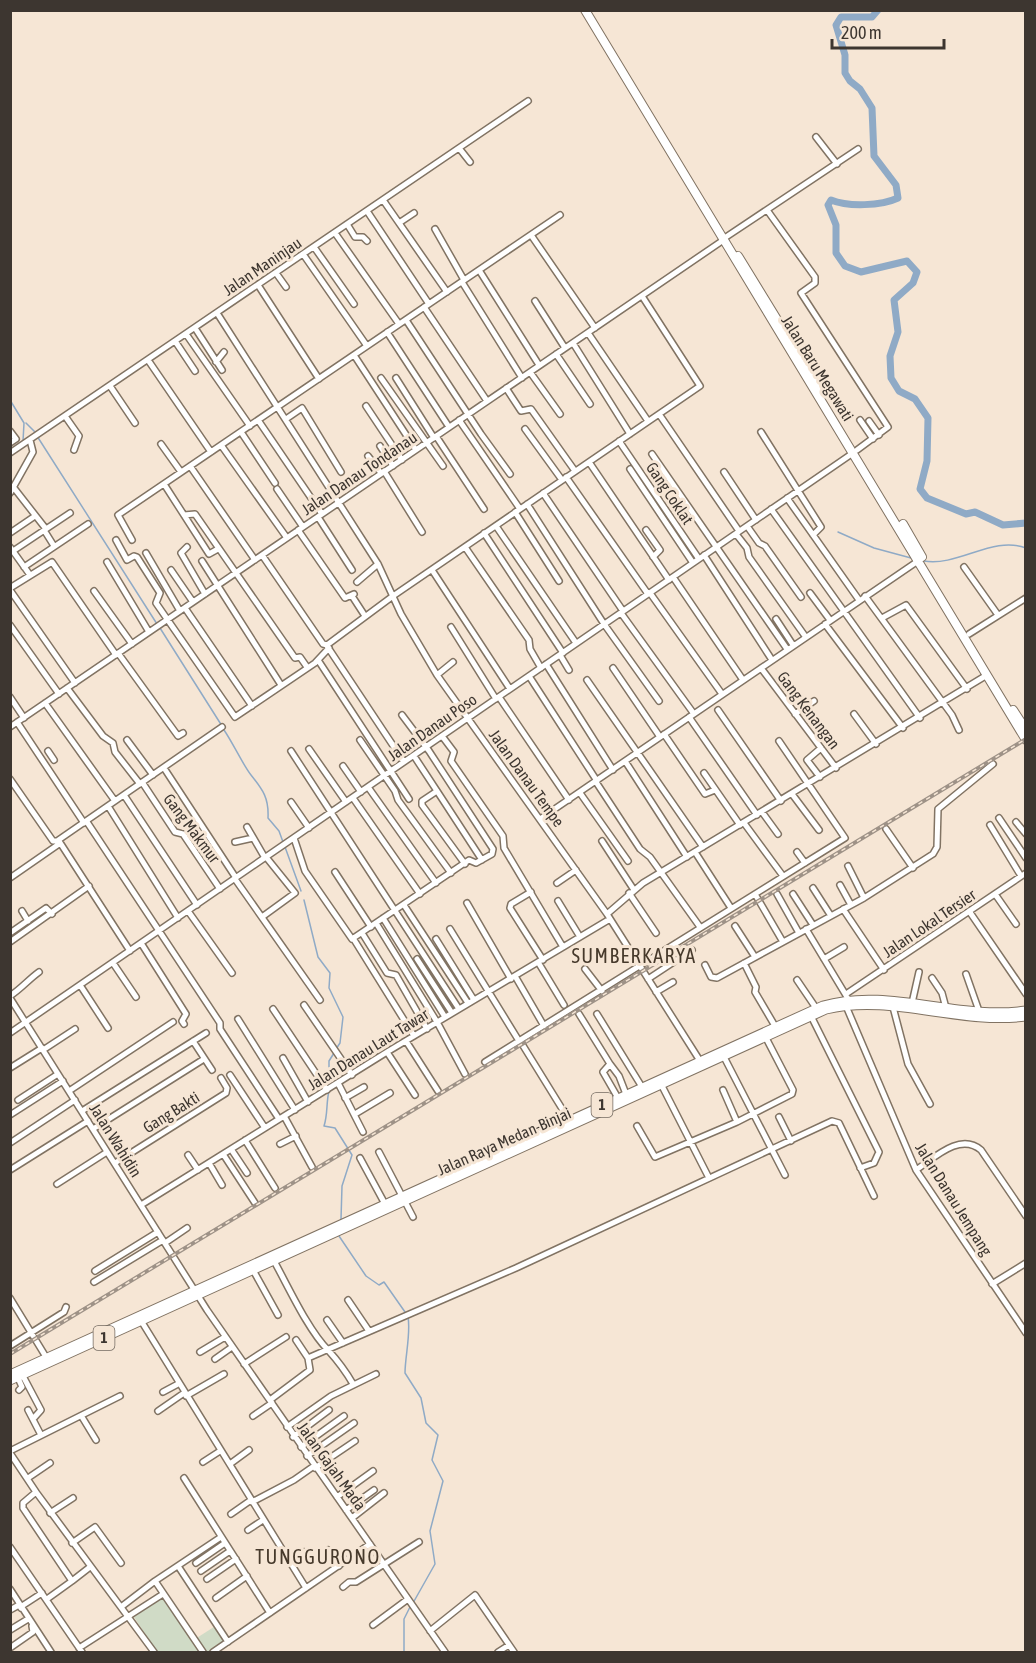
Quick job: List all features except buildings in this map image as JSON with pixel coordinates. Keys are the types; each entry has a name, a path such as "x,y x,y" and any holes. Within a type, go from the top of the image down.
{"highway":[{"name":"Jalan Baru Megawati","path":"587,10 724,239 901,525 1026,740"},
{"name":"Jalan Baru Megawati","path":"918,556 969,634 1026,730"}],"main road":[{"name":"Jalan Raya Medan-Binjai","path":"15,1377 385,1204 404,1198 661,1084 775,1026 816,1008 847,999 880,999 1001,1013 1026,1010"},
{"name":"Jalan Raya Medan-Binjai","path":"196,1293 274,1261 626,1094 723,1055 847,999 976,1019 1026,1017"},
{"name":"Jalan Raya Medan-Binjai","path":"15,1377 46,1357 140,1319"}],"street":[{"name":"Jalan Maninjau","path":"10,453 528,101"},
{"path":"816,137 837,164"},
{"path":"459,148 470,162"},
{"name":"Jalan Danau Tondanau","path":"10,727 858,149"},
{"path":"383,200 447,292"},
{"name":"Jalan Danau Poso","path":"10,1033 693,564 888,427 801,292 815,283 816,278 767,210"},
{"path":"367,211 487,401"},
{"path":"399,223 414,213"},
{"path":"132,540 118,515 560,215"},
{"path":"347,224 354,236 363,237 367,241"},
{"path":"435,229 463,281 522,378"},
{"path":"335,232 399,324"},
{"path":"531,235 595,328"},
{"path":"314,247 354,304"},
{"path":"303,254 368,346"},
{"path":"479,270 539,365"},
{"path":"276,273 286,287"},
{"path":"258,285 319,379"},
{"path":"116,540 127,560 136,556 143,566 160,593 156,603 234,717 318,660 328,646 393,596 700,386 642,296"},
{"path":"535,301 565,348"},
{"name":"Jalan Danau Tempe","path":"217,313 279,406 378,564 437,675 640,964 701,1063"},
{"path":"406,320 510,474"},
{"path":"195,328 222,370"},
{"path":"387,332 449,427"},
{"path":"588,333 648,422"},
{"path":"186,334 250,426"},
{"path":"176,341 195,371"},
{"path":"573,343 630,434"},
{"path":"216,362 224,352"},
{"path":"556,354 590,404"},
{"path":"354,355 416,450"},
{"path":"148,360 211,452"},
{"path":"530,372 560,414"},
{"path":"381,378 443,466"},
{"path":"396,378 484,509"},
{"path":"110,386 135,423"},
{"path":"506,388 521,411 531,410 575,471"},
{"path":"366,406 402,460"},
{"path":"286,419 302,408 341,472"},
{"path":"659,414 738,532 749,557 805,636"},
{"path":"66,416 79,436 74,450"},
{"path":"258,420 320,515 352,570"},
{"path":"459,420 518,511 559,581"},
{"path":"860,420 873,439"},
{"path":"869,421 879,435"},
{"path":"525,429 722,694"},
{"path":"10,431 13,442 20,447"},
{"path":"241,432 344,596 353,595 365,616"},
{"path":"761,432 821,527 813,535"},
{"path":"28,441 33,452 12,490 45,529 54,546"},
{"name":"Gang Coklat","path":"619,441 772,660"},
{"path":"161,444 181,472"},
{"path":"221,445 287,538"},
{"path":"380,446 393,466"},
{"path":"652,454 787,650"},
{"path":"368,456 383,472 422,532"},
{"path":"588,462 653,557 671,578 743,680"},
{"path":"190,466 255,560"},
{"path":"630,469 693,564"},
{"path":"724,472 756,520"},
{"path":"164,484 209,554 218,549"},
{"path":"543,493 691,716 759,814 778,834"},
{"path":"787,498 862,598 882,618 944,704 959,730"},
{"path":"527,504 604,624 659,701"},
{"path":"771,509 920,718"},
{"path":"30,575 12,549 70,513"},
{"path":"184,515 195,514 295,658 300,657 307,668"},
{"path":"10,533 35,516"},
{"path":"24,567 88,524"},
{"path":"496,526 576,643"},
{"path":"747,526 759,543 765,546 801,597"},
{"path":"646,530 660,550 653,557"},
{"path":"484,533 569,670"},
{"path":"186,547 181,552 205,594"},
{"path":"465,547 529,640 529,646 541,668"},
{"path":"146,553 182,609 252,706"},
{"path":"262,555 323,644 328,646 404,762"},
{"path":"540,819 862,598 918,556"},
{"path":"202,561 281,685"},
{"path":"75,683 10,589 52,562 178,736 183,733"},
{"path":"106,562 149,632"},
{"path":"357,582 378,564"},
{"path":"964,567 998,615"},
{"path":"171,570 193,602"},
{"path":"432,570 510,689"},
{"path":"524,595 537,586"},
{"path":"94,591 132,644"},
{"path":"810,593 827,622 903,728"},
{"path":"969,634 1026,598"},
{"path":"882,618 906,605 967,689"},
{"path":"776,619 794,645"},
{"path":"10,625 59,694"},
{"path":"451,627 497,698 569,800"},
{"path":"318,660 410,799"},
{"path":"437,675 453,662"},
{"path":"546,664 613,770"},
{"path":"613,668 705,794 715,789"},
{"name":"Gang Kenangan","path":"761,668 836,768"},
{"name":"Jalan Danau Laut Tawar","path":"141,1205 405,1041 580,937 608,917 631,892 660,873 944,704 987,675"},
{"path":"529,676 640,849 649,855 700,927"},
{"path":"587,680 703,848"},
{"name":"Gang Makmur","path":"67,688 103,736 112,743 116,752 175,832 183,834 220,889"},
{"path":"10,697 24,718"},
{"path":"795,714 814,701"},
{"path":"45,703 115,801"},
{"path":"718,710 780,801"},
{"path":"854,714 876,744"},
{"path":"353,938 469,860 476,863 492,854 493,849 429,751 402,715"},
{"path":"18,722 220,1023 231,1046 296,1136 312,1167"},
{"path":"10,878 59,844 58,841 222,727"},
{"path":"442,736 454,752 451,761 503,836 504,848 563,947"},
{"path":"127,740 153,775"},
{"path":"360,740 395,791 398,800 451,873"},
{"path":"485,1062 521,1043 640,964 845,838 780,741"},
{"path":"820,777 807,760 821,748"},
{"path":"309,749 346,802"},
{"path":"44,763 53,759 48,751"},
{"path":"291,751 329,814 396,910 459,1009"},
{"path":"414,756 482,860"},
{"path":"625,761 687,857"},
{"path":"705,964 714,978 864,898 913,868 936,852 936,812 941,805 993,764"},
{"path":"343,766 361,792"},
{"path":"164,768 235,879 320,999"},
{"path":"704,773 783,876"},
{"path":"10,779 13,787 53,841 58,841 130,951"},
{"path":"368,787 436,883"},
{"path":"437,791 422,801 422,805 465,864"},
{"path":"580,793 628,861"},
{"path":"792,794 819,830"},
{"path":"124,795 197,905"},
{"path":"353,798 420,894"},
{"path":"291,802 309,828"},
{"path":"108,806 178,918"},
{"path":"999,818 1026,858"},
{"path":"1016,822 1026,834"},
{"path":"990,825 1024,876"},
{"path":"247,827 266,858 295,893 262,917"},
{"path":"886,829 913,868"},
{"path":"235,842 253,838"},
{"path":"294,838 304,872 353,938 414,1036"},
{"path":"602,841 656,933"},
{"path":"695,852 731,908"},
{"path":"797,852 805,863"},
{"path":"848,866 864,898"},
{"path":"557,883 576,870"},
{"path":"334,872 373,925 437,1022 465,1074"},
{"name":"Jalan Lokal Tersier","path":"847,999 884,970 1024,876"},
{"path":"840,885 851,905"},
{"path":"10,942 89,886"},
{"path":"813,888 831,916"},
{"path":"531,892 511,904 510,908 564,1005"},
{"path":"755,894 783,942"},
{"path":"777,894 799,933"},
{"path":"793,894 813,925"},
{"path":"995,894 1016,924"},
{"path":"558,901 580,937"},
{"path":"466,903 544,1026"},
{"path":"404,905 471,1002"},
{"path":"10,933 46,908 52,914"},
{"path":"843,909 884,970"},
{"path":"22,911 28,921"},
{"path":"188,911 232,973"},
{"path":"969,911 1026,994"},
{"path":"383,918 445,1017"},
{"path":"735,926 754,957"},
{"path":"20,927 24,933"},
{"path":"450,929 569,1120"},
{"name":"Jalan Danau Jempang","path":"806,929 847,999 916,1170 1026,1333"},
{"path":"362,933 387,973 396,975 427,1029"},
{"path":"436,939 471,1002"},
{"path":"141,943 186,1014 182,1021 184,1024"},
{"path":"824,959 844,947"},
{"path":"648,979 692,950"},
{"path":"417,959 452,1013"},
{"path":"113,963 136,997"},
{"path":"744,963 756,987 755,992 775,1026"},
{"path":"585,969 602,991"},
{"path":"10,997 25,987 28,980 39,972"},
{"path":"912,1003 919,972"},
{"path":"966,974 979,1011"},
{"path":"932,978 942,993 946,1008"},
{"path":"797,980 816,1008"},
{"path":"656,992 673,982"},
{"path":"80,985 108,1028"},
{"name":"Jalan Wahidin","path":"10,997 196,1293"},
{"path":"304,1005 352,1075"},
{"path":"893,1007 908,1064 930,1104"},
{"path":"273,1009 332,1087 345,1098 363,1132"},
{"path":"579,1014 619,1076 626,1094"},
{"path":"597,1014 642,1087"},
{"path":"811,1016 879,1152 874,1163 860,1168"},
{"path":"238,1019 294,1110"},
{"path":"69,1091 173,1022"},
{"path":"10,1068 75,1029"},
{"path":"81,1111 206,1033"},
{"path":"637,1126 655,1157 737,1122 793,1092 765,1036"},
{"path":"193,1041 212,1070"},
{"path":"405,1041 438,1091"},
{"path":"387,1052 415,1095"},
{"path":"723,1055 785,1175"},
{"path":"283,1058 308,1102"},
{"path":"93,1129 204,1059"},
{"path":"610,1064 603,1072 618,1098"},
{"path":"18,1100 58,1074"},
{"path":"230,1075 265,1128"},
{"name":"Gang Bakti","path":"115,1164 226,1093 227,1088 221,1078"},
{"path":"10,1115 63,1081"},
{"path":"661,1084 709,1178"},
{"path":"345,1098 364,1087"},
{"path":"723,1090 737,1122"},
{"path":"355,1114 390,1093"},
{"path":"10,1143 75,1100"},
{"path":"779,1117 791,1141"},
{"path":"308,1358 516,1268 836,1120 874,1196"},
{"path":"10,1170 88,1122"},
{"path":"280,1144 296,1136"},
{"path":"245,1140 275,1188"},
{"path":"916,1170 953,1145 974,1145 981,1150 1026,1216"},
{"path":"231,1149 247,1173"},
{"path":"57,1184 107,1152"},
{"path":"379,1152 413,1217"},
{"path":"223,1154 255,1203"},
{"path":"188,1155 198,1170"},
{"path":"360,1158 385,1204"},
{"path":"209,1163 222,1185"},
{"path":"94,1282 187,1228"},
{"path":"95,1271 158,1232"},
{"path":"274,1261 328,1350 335,1355 353,1384"},
{"path":"992,1284 1026,1263"},
{"path":"253,1270 278,1315"},
{"name":"Jalan Gajah Mada","path":"196,1293 293,1437 445,1653"},
{"path":"10,1298 33,1332 46,1357"},
{"path":"348,1300 369,1331"},
{"path":"10,1346 64,1312 66,1307"},
{"path":"140,1319 306,1588"},
{"path":"327,1320 343,1343"},
{"path":"200,1352 225,1337"},
{"path":"244,1364 286,1337"},
{"path":"253,1416 310,1370 308,1358 296,1340"},
{"path":"215,1359 232,1347"},
{"path":"158,1411 224,1374"},
{"path":"287,1427 331,1396 376,1374"},
{"path":"15,1377 22,1388 19,1390"},
{"path":"15,1377 41,1410 33,1419"},
{"path":"163,1392 178,1384"},
{"path":"120,1396 10,1452 50,1513 154,1653"},
{"path":"28,1410 41,1435"},
{"path":"293,1437 329,1410"},
{"path":"301,1447 344,1416"},
{"path":"82,1417 96,1440"},
{"path":"307,1456 354,1423"},
{"path":"231,1514 251,1501 294,1480 355,1441"},
{"path":"230,1464 249,1450"},
{"path":"203,1462 220,1451"},
{"path":"28,1478 51,1463"},
{"path":"337,1497 374,1471"},
{"path":"184,1478 270,1612"},
{"path":"346,1510 374,1490"},
{"path":"36,1492 23,1503 23,1508 72,1581"},
{"path":"352,1518 384,1493"},
{"path":"50,1513 73,1498"},
{"path":"248,1530 263,1520"},
{"path":"72,1543 95,1527 121,1563"},
{"path":"121,1607 155,1581 221,1537"},
{"path":"343,1587 349,1582 356,1582 419,1542"},
{"path":"196,1563 225,1543"},
{"path":"213,1653 370,1544"},
{"path":"10,1547 80,1651 163,1594"},
{"path":"328,1550 339,1566"},
{"path":"201,1571 230,1551"},
{"path":"291,1561 304,1552"},
{"path":"207,1579 236,1559"},
{"path":"178,1566 228,1642"},
{"path":"47,1599 90,1567"},
{"path":"216,1598 247,1576"},
{"path":"155,1581 203,1653"},
{"path":"10,1589 51,1653"},
{"path":"22,1606 42,1593"},
{"path":"430,1631 475,1595 514,1653"},
{"path":"373,1625 409,1601"},
{"path":"10,1610 19,1605 33,1632 10,1648"},
{"path":"10,1630 28,1619"},
{"path":"498,1653 509,1645"}],"green space":[{"path":"163,1597 192,1641 217,1625 227,1640 208,1652 157,1652 134,1617"}],"waterway":[{"path":"878,10 872,17 841,17 836,25 845,55 845,73 850,81 860,89 872,108 874,156 896,185 898,198 883,203 864,205 831,200 828,205 836,225 836,253 845,266 861,272 907,261 917,272 913,283 894,300 898,332 890,356 891,378 899,391 915,399 928,418 927,461 920,489 927,498 966,514 975,512 1003,525 1026,523"},
{"path":"10,400 24,423 23,441"},
{"path":"26,423 35,432"},
{"path":"37,436 157,624"},
{"path":"838,532 874,548 911,558"},
{"path":"924,561 950,560 1001,545 1026,548"},
{"path":"160,628 222,726"},
{"path":"224,730 262,790 266,800 268,818 279,831 283,842"},
{"path":"285,847 301,891"},
{"path":"304,900 318,957 330,973 329,988 343,1017 340,1043 336,1049"},
{"path":"329,1086 329,1061 334,1053"},
{"path":"329,1091 324,1126 335,1128 352,1155 342,1186 341,1219"},
{"path":"339,1236 366,1276 379,1285 384,1282 405,1312"},
{"path":"408,1317 405,1373 421,1398 426,1423 438,1435 432,1460 443,1481 430,1531 435,1564 413,1603"},
{"path":"404,1652 404,1619 410,1607"}],"railway":[{"path":"10,1354 1026,739"}],"district":[{"name":"SUMBERKARYA","path":"634,956"},
{"name":"TUNGGURONO","path":"318,1557"}]}
